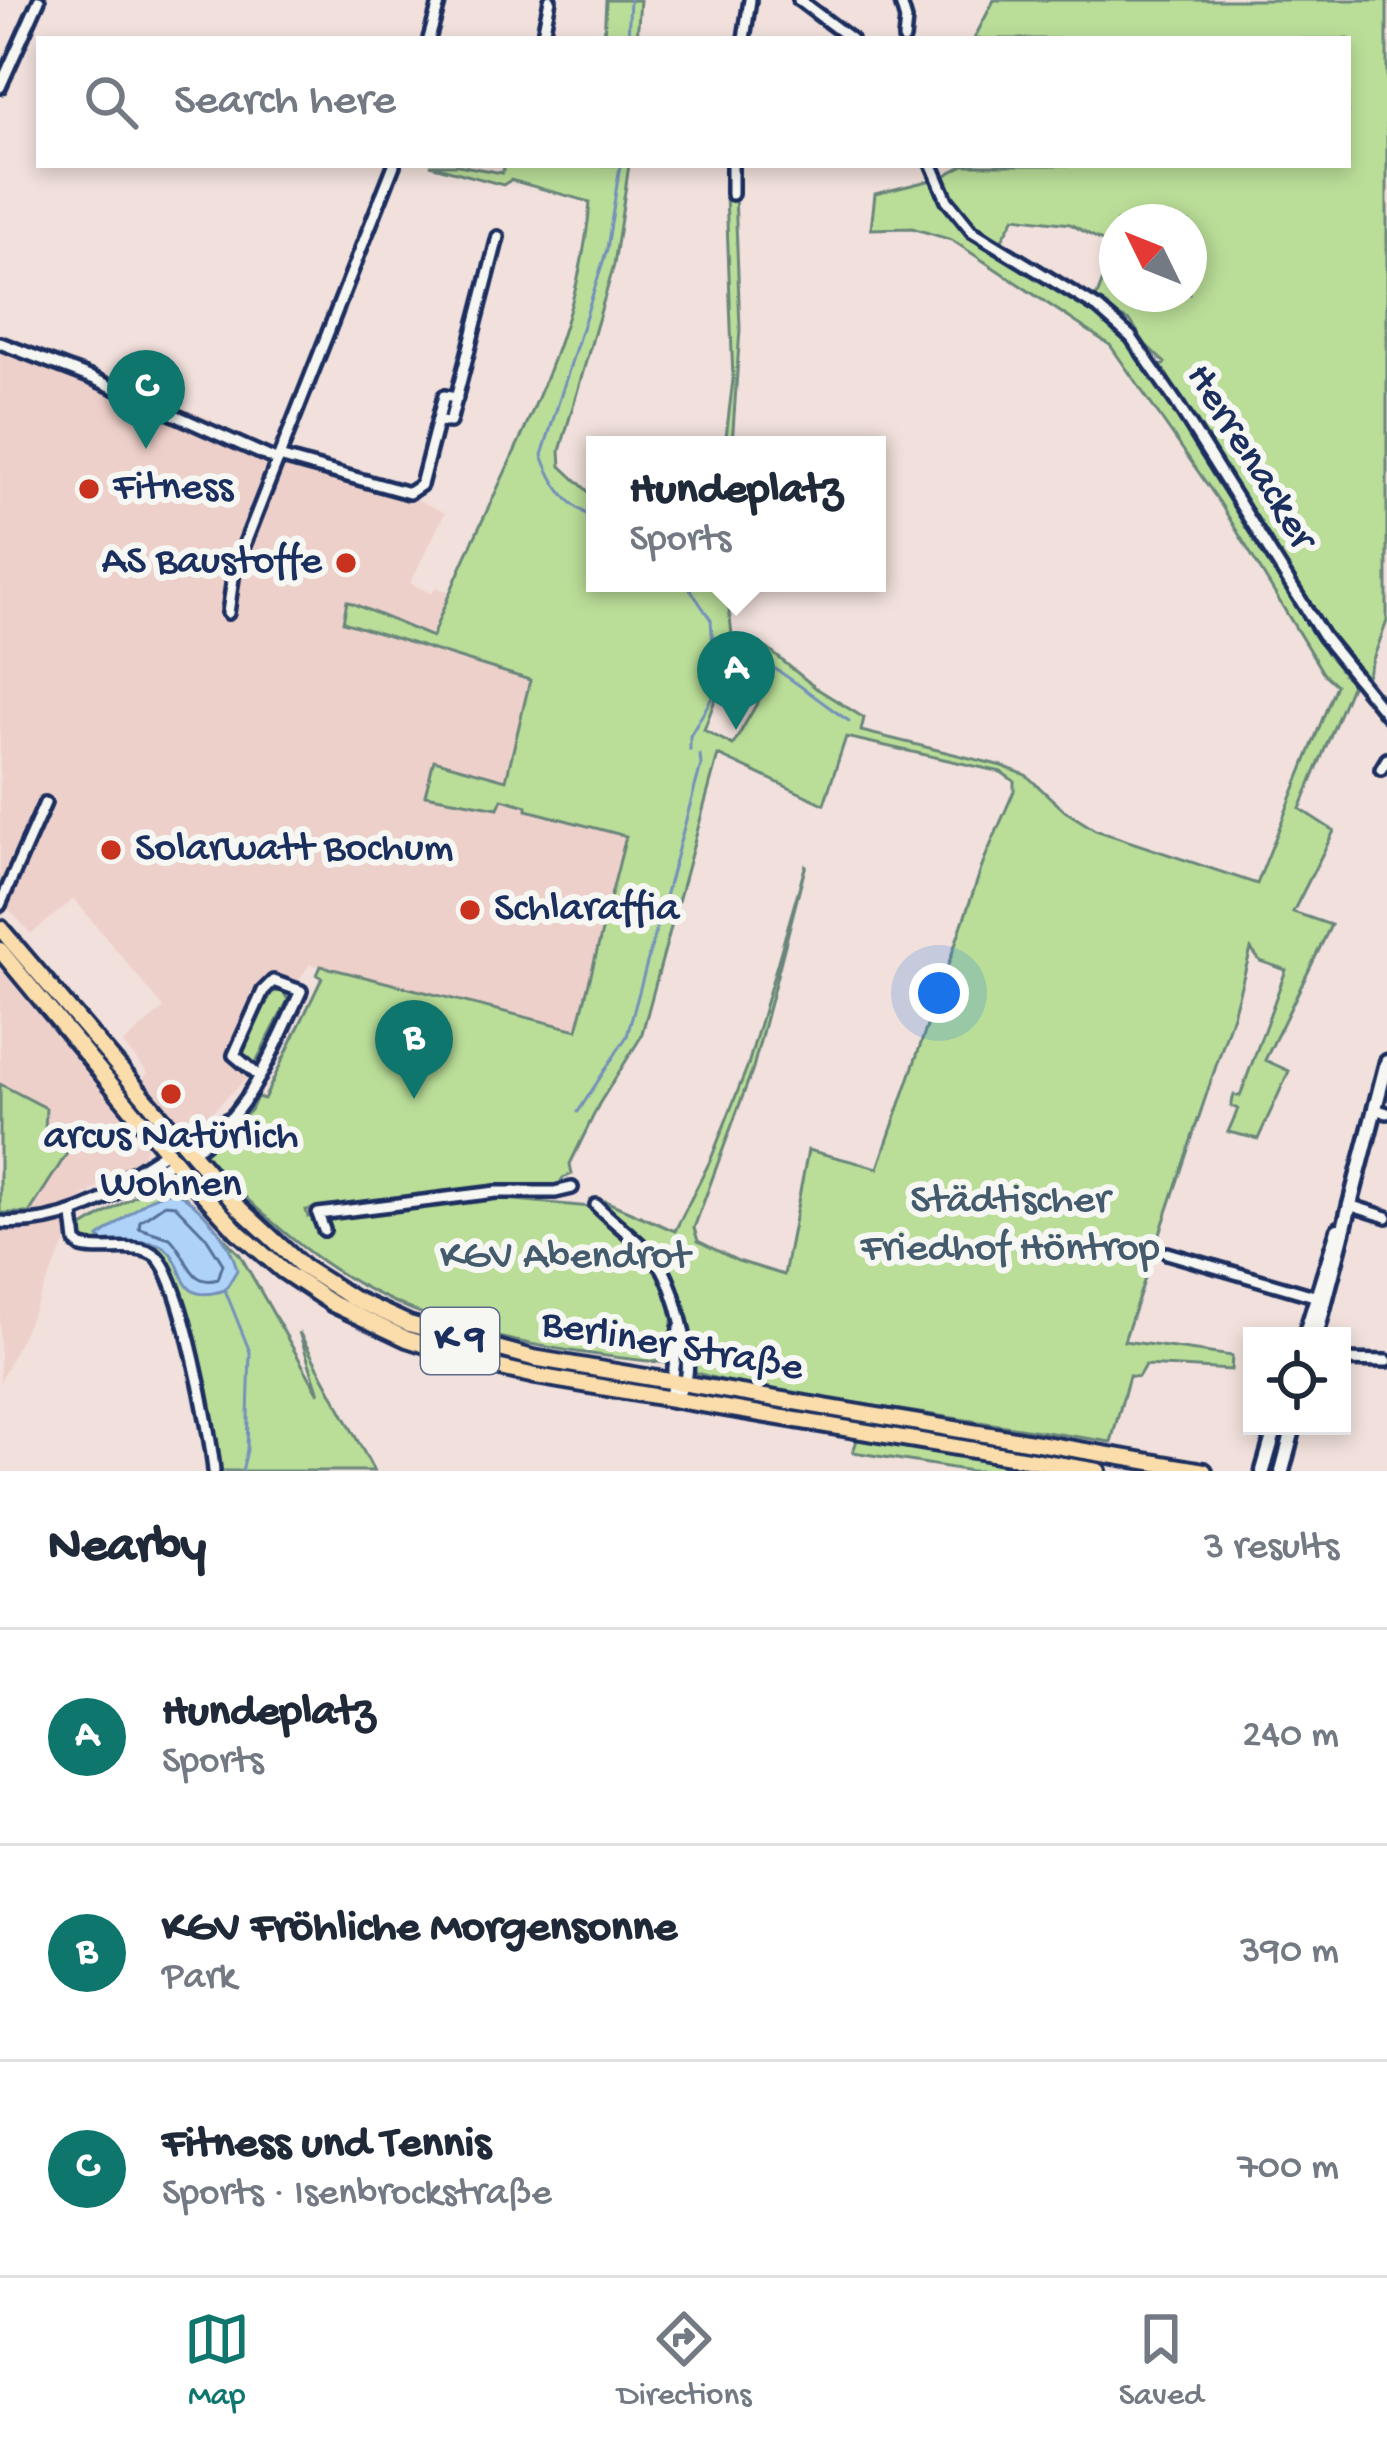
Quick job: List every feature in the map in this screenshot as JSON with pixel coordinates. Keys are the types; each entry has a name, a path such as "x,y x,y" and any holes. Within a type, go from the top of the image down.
{"main road":[{"name":"Berliner Straße","path":"0,928 186,1147 273,1241 319,1277 370,1307 490,1349 1204,1471"},
{"name":"Berliner Straße","path":"0,950 238,1232 301,1284 366,1322 492,1366 1098,1471"},
{"path":"1317,1327 1336,1232 1381,1111 1387,1062"},
{"path":"170,1156 186,1147"},
{"path":"1309,1327 1321,1298"},
{"path":"1263,1471 1273,1435"},
{"path":"1282,1471 1292,1435"}],"street":[{"path":"0,88 39,0"},
{"path":"430,36 440,0"},
{"path":"543,36 550,0"},
{"path":"744,36 750,0"},
{"path":"804,1 847,36"},
{"path":"901,3 904,36"},
{"path":"228,613 234,571 393,168"},
{"path":"731,194 732,168"},
{"name":"Herrenacker","path":"933,168 947,200 972,231 1098,308 1131,337 1323,637 1387,715"},
{"path":"0,343 279,459 409,494 421,485 438,421 450,422 499,237"},
{"path":"0,905 46,803"},
{"path":"186,1147 228,1119 260,1077 301,992 273,981 266,984 234,1055 260,1077"},
{"path":"0,1222 32,1223 73,1216 108,1195 115,1184 170,1156"},
{"path":"323,1230 318,1214 496,1192 572,1188"},
{"path":"596,1205 656,1259 670,1279 685,1346 670,1399"},
{"path":"1347,1212 1387,1217"},
{"path":"73,1216 76,1242 92,1250 142,1250 163,1265 197,1378 214,1471"},
{"path":"1167,1253 1321,1298"},
{"path":"1351,1360 1387,1360"}],"shaded area":[{"path":"0,335 213,420 206,436 282,469 286,463 396,497 414,498 445,513 410,583 432,594 436,587 449,592 432,637 530,680 506,780 435,760 499,808 501,799 528,806 528,811 626,835 577,1030 310,964 296,984 271,973 224,1058 247,1078 206,1117 187,1123 177,1119 143,1079 148,1073 123,1044 164,1008 74,899 31,934 0,899"},
{"path":"0,958 100,1080 146,1147 142,1157 77,1201 69,1236 0,1382"}],"green space":[{"path":"606,0 640,0 637,36 604,36"},
{"path":"994,0 1387,0 1387,621 1364,684 1298,594 1162,367 1165,363 1131,322 1110,312 1207,312 1207,204 1099,204 1099,239 1070,224 1015,217 997,248 1094,311 1144,358 1343,675 1353,681 1300,809 1334,831 1293,912 1331,925 1265,1060 1289,1071 1258,1139 1228,1132 1238,1109 1231,1106 1234,1095 1240,1096 1286,970 1260,961 1251,949 1124,1341 1232,1356 1231,1370 1145,1365 1138,1377 1129,1376 1111,1442 743,1386 693,1372 672,1276 604,1211 605,1201 675,1231 711,1159 748,1065 806,864 753,1068 694,1228 698,1241 738,1261 784,1275 808,1150 878,1168 985,858 1014,791 1014,781 1001,772 846,737 824,804 718,755 641,1037 599,1104 570,1164 572,1174 554,1192 515,1188 306,1210 308,1217 493,1198 591,1207 667,1281 673,1311 668,1363 528,1344 394,1302 297,1243 202,1156 251,1110 257,1097 264,1099 322,978 317,975 321,966 577,1030 626,836 502,799 498,808 425,795 434,760 506,780 530,680 343,622 347,601 432,637 549,371 582,260 590,202 511,180 503,185 441,168 502,173 504,168 629,168 614,265 560,451 561,466 586,490 586,592 727,592 733,643 768,649 816,688 864,718 861,731 1026,775 1065,811 1095,830 1257,884 1336,685 1323,673 1220,503 1110,345 952,240 912,228 871,229 875,194 940,178 958,168 1351,168 1351,36 976,36","holes":["734,663 733,673 753,682 763,693 733,745 704,730 728,664"]},
{"path":"726,194 735,194 740,329 733,436 726,436 733,380"},
{"path":"283,991 288,1000 255,1064 246,1061 240,1053 272,992"},
{"path":"0,1084 46,1108 45,1131 69,1150 29,1213 0,1213"},
{"path":"163,1179 240,1255 319,1394 299,1332 374,1471 212,1471 180,1321 159,1269 140,1254 81,1254 83,1227"},
{"path":"858,1437 1041,1471 971,1471 853,1452"}],"water":[{"path":"172,1190 203,1213 228,1247 237,1270 225,1290 208,1294 189,1288 171,1253 162,1246 103,1243 99,1237 149,1199"}],"waterway":[{"path":"628,36 630,0"},
{"path":"586,513 562,493 542,455 607,249 620,168"},
{"path":"690,750 690,736 713,696 726,654 713,646 711,620 692,592"},
{"path":"736,652 759,659 849,721"},
{"path":"578,1112 627,1036 700,755"},
{"path":"225,1290 250,1352 242,1471"}],"place":[{"name":"Fitness und Tennis","path":"146,449"},
{"name":"Fitness","path":"89,489"},
{"name":"AS Baustoffe","path":"346,563"},
{"name":"Hundeplatz","path":"736,730"},
{"name":"Solarwatt Bochum","path":"111,850"},
{"name":"Schlaraffia","path":"470,910"},
{"name":"arcus Natürlich Wohnen","path":"171,1094"},
{"name":"KGV Fröhliche Morgensonne","path":"414,1099"}],"park label":[{"name":"Städtischer Friedhof Höntrop","path":"1010,1226"},
{"name":"KGV Abendrot","path":"565,1258"}]}
